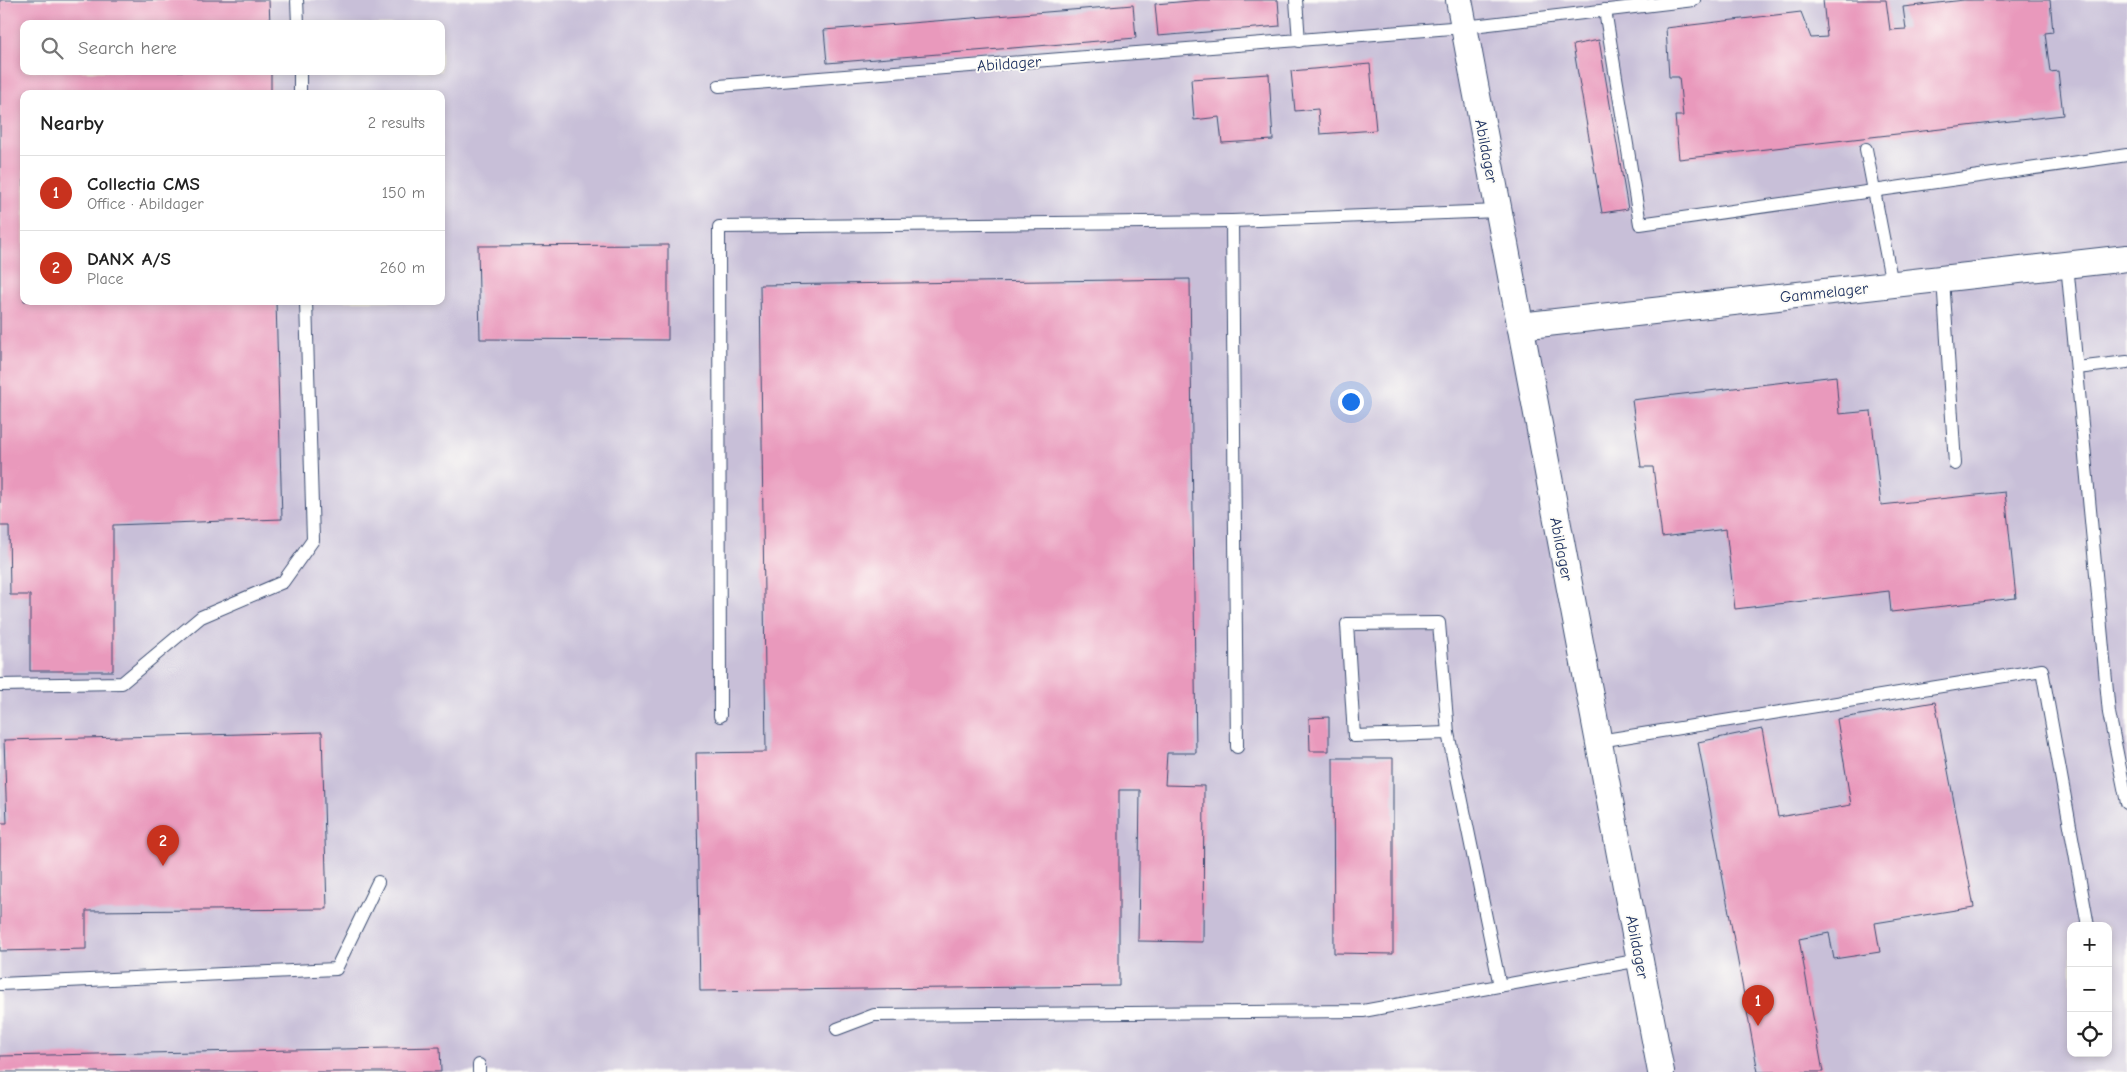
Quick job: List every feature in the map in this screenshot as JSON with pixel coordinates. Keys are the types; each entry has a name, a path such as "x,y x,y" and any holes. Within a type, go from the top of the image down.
{"street":[{"name":"Abildager","path":"1458,0 1662,1072"},
{"name":"Gammelager","path":"1520,326 2127,258"}],"lane":[{"path":"298,0 298,20"},
{"path":"1296,0 1299,41"},
{"path":"1464,27 1694,0"},
{"path":"1605,10 1640,224 2127,155"},
{"name":"Abildager","path":"719,86 1464,27"},
{"path":"300,75 300,90"},
{"path":"1866,148 1892,284"},
{"path":"720,716 718,227 1232,221 1499,211"},
{"path":"1232,221 1237,747"},
{"path":"2067,264 2109,713 2127,803"},
{"path":"1943,278 1955,464"},
{"path":"0,684 122,683 201,617 283,582 314,540 306,305"},
{"path":"2077,368 2127,362"},
{"path":"1448,733 1354,736 1347,624 1439,623 1448,733 1500,986"},
{"path":"1599,741 2042,670 2087,922"},
{"path":"0,984 336,969 378,882"},
{"path":"837,1029 874,1015 1363,1011 1640,960"}],"shaded area":[{"path":"0,0 2127,0 2127,1072 0,1072"}],"building":[{"path":"0,0 269,0 270,20 20,20 20,75 271,75 271,90 20,90 20,305 276,305 282,519 113,525 113,671 30,671 30,595 10,595 9,526 0,526"},
{"path":"1201,0 1278,0 1280,26 1158,36 1155,4"},
{"path":"1823,0 1886,0 1890,30 1906,29 1903,7 1964,0 2050,0 2053,32 2045,33 2050,72 2058,71 2063,115 1679,159 1675,116 1683,116 1679,77 1669,77 1666,28 1801,12 1811,38 1827,37"},
{"path":"1133,5 1136,38 827,63 824,30"},
{"path":"1599,40 1628,209 1602,213 1573,45"},
{"path":"1370,64 1376,130 1320,134 1318,109 1295,111 1291,71"},
{"path":"1269,74 1273,140 1222,143 1219,117 1194,120 1191,79"},
{"path":"668,245 668,340 480,339 478,246"},
{"path":"1190,279 1196,753 1167,753 1165,785 1204,786 1203,942 1138,941 1140,790 1119,790 1119,986 700,991 696,753 766,752 760,285"},
{"path":"1836,376 1839,414 1871,411 1881,505 2005,492 2016,598 1891,612 1889,591 1735,609 1726,529 1662,537 1653,467 1641,467 1632,400"},
{"path":"1935,702 1974,907 1875,923 1880,952 1834,959 1829,933 1799,939 1823,1072 1758,1072 1698,742 1762,729 1778,817 1851,805 1837,719"},
{"path":"1329,717 1329,751 1310,751 1309,718"},
{"path":"322,732 327,909 86,911 86,949 0,951 0,823 7,823 4,740"},
{"path":"1333,758 1393,758 1393,954 1334,953"},
{"path":"440,1047 441,1072 0,1072 0,1056"}],"place":[{"name":"DANX A/S","path":"163,866"},
{"name":"Collectia CMS","path":"1758,1026"}]}
